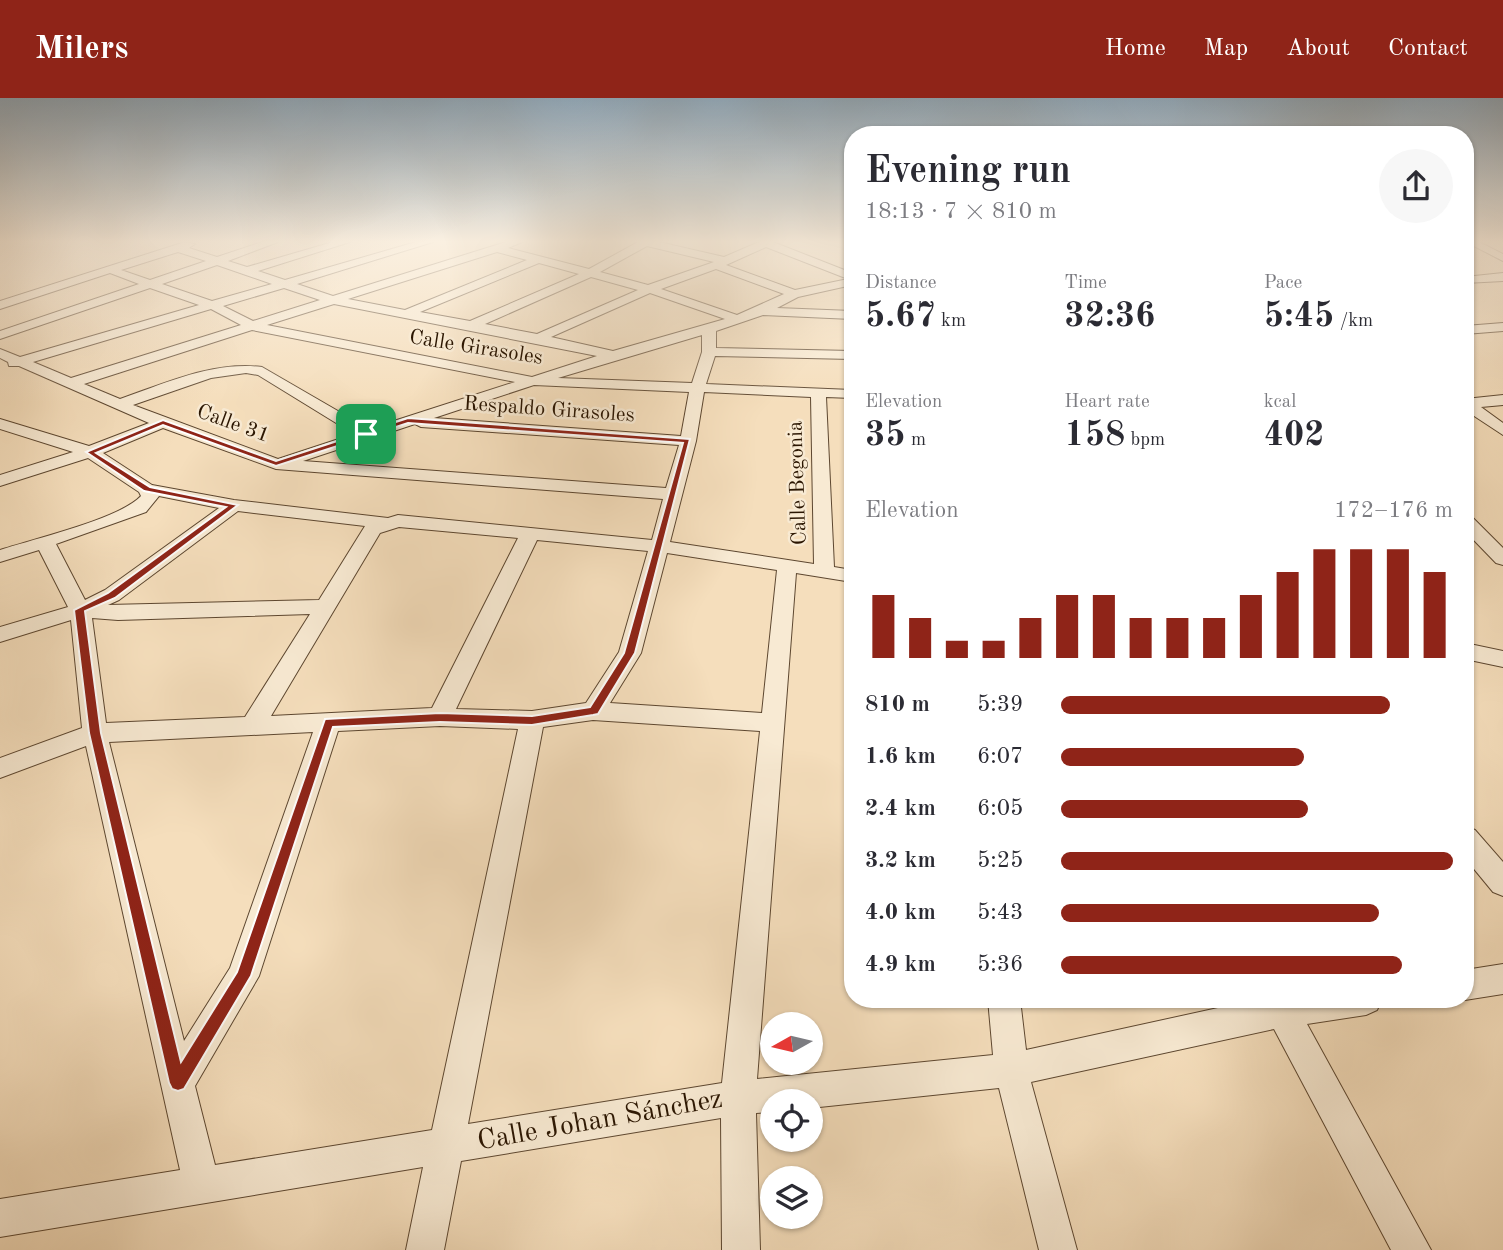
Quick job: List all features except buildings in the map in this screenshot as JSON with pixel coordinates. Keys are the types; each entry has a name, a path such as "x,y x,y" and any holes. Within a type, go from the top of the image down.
{"street":[{"path":"0,305 28,296"},
{"path":"0,335 114,296"},
{"name":"Calle Girasoles","path":"186,296 214,306 252,326 403,358 532,381 844,394"},
{"path":"0,368 249,296"},
{"path":"321,296 612,355"},
{"path":"68,384 345,296"},
{"path":"403,314 448,296"},
{"path":"468,327 539,296"},
{"path":"538,338 634,296"},
{"path":"669,296 737,319"},
{"path":"276,464 612,355 709,329 761,311 791,296"},
{"path":"761,311 844,315"},
{"path":"1474,329 1503,327"},
{"path":"593,711 630,653 688,441 697,389 709,352 709,329"},
{"path":"709,352 844,355"},
{"name":"Calle 31","path":"0,353 118,405 276,464 674,494"},
{"path":"118,405 215,374 253,369 262,371 366,434"},
{"name":"Calle Begonia","path":"818,393 824,572"},
{"path":"1474,403 1503,400"},
{"path":"1474,410 1503,430"},
{"name":"Respaldo Girasoles","path":"408,421 688,441"},
{"path":"0,481 90,452 163,423"},
{"path":"0,424 90,452 147,489 234,505 384,523"},
{"path":"0,556 141,508 150,497 147,489"},
{"path":"0,635 80,610 112,595 234,505"},
{"path":"253,725 373,529 384,523 398,520 658,546 844,575"},
{"path":"1474,531 1503,559"},
{"path":"440,717 531,532"},
{"path":"45,542 80,610 95,733 202,1186"},
{"path":"741,1250 738,1098 787,567"},
{"path":"80,610 118,613 323,607"},
{"path":"1474,653 1503,659"},
{"path":"0,768 95,733 440,717 532,720 593,711 771,723"},
{"path":"425,1250 532,720"},
{"path":"178,1083 243,976 329,722"},
{"path":"1474,849 1503,883"},
{"path":"1474,984 1503,979"},
{"path":"1005,1008 1011,1070 1058,1250"},
{"name":"Calle Johan Sánchez","path":"0,1217 738,1098 1011,1070 1270,1008"},
{"path":"1279,1008 1412,1250"}],"route":[{"path":"408,421 688,441 630,653 593,711 532,720 440,717 329,722 243,976 178,1083 95,733 80,610 112,595 234,505 147,489 90,452 163,423 276,464 366,434 408,421"}]}
